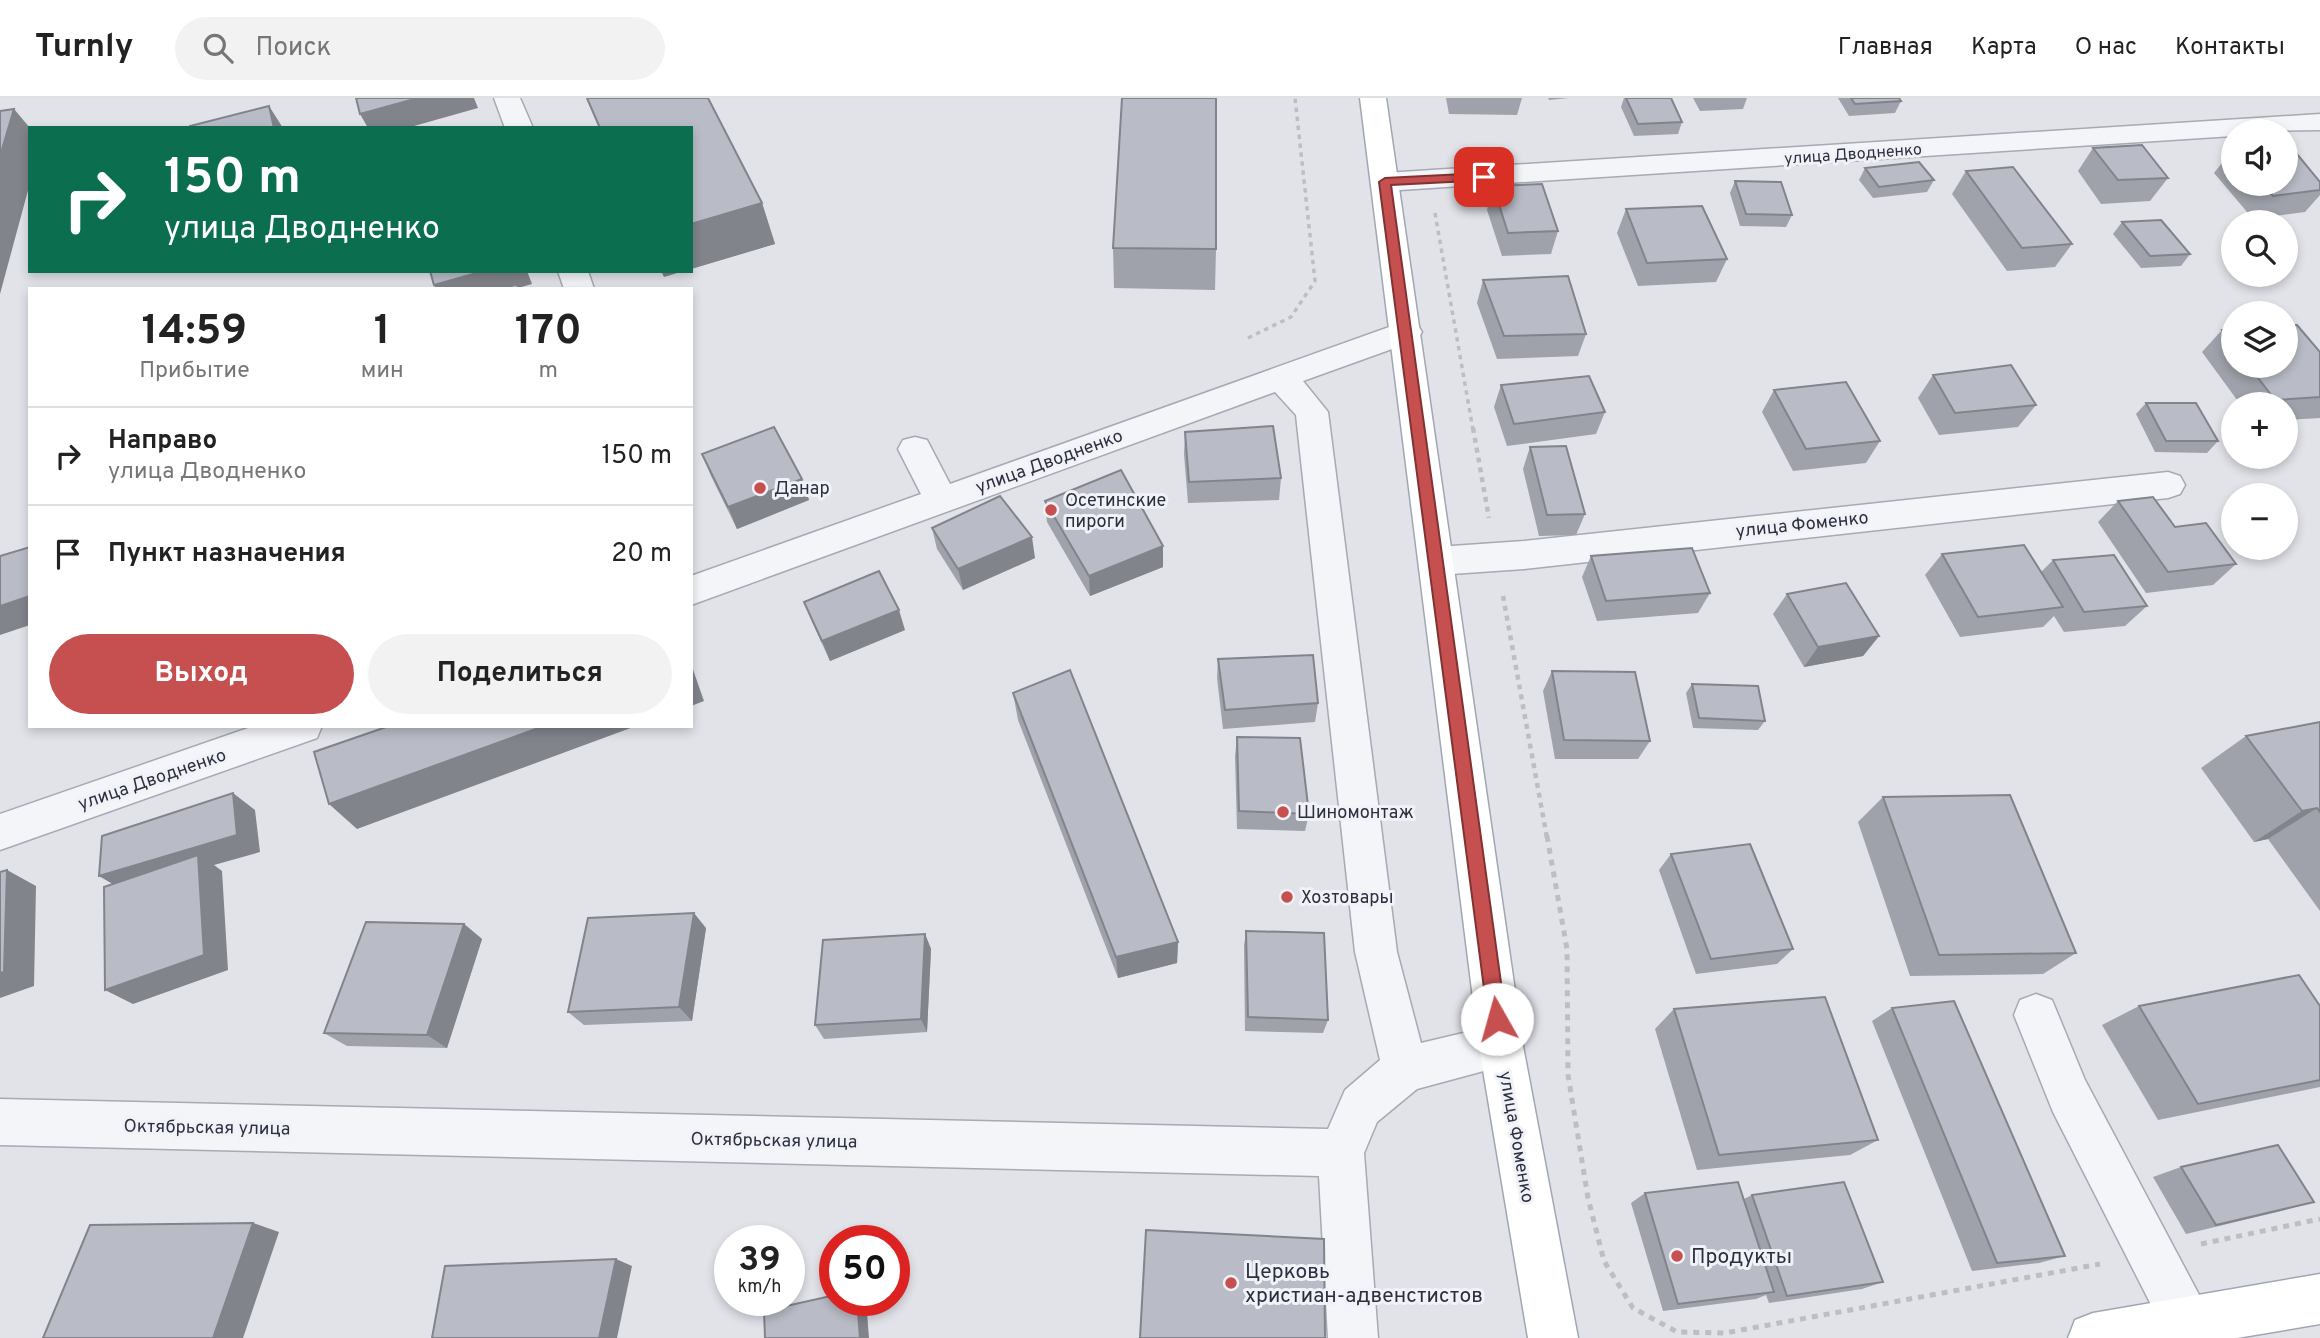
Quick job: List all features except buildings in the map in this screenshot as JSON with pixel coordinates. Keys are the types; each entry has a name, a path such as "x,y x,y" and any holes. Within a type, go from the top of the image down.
{"main road":[{"name":"улица Фоменко","path":"1373,98 1500,1046 1553,1338"},
{"path":"2093,1338 2187,1324 2320,1299"}],"street":[{"path":"507,98 518,126"},
{"path":"2252,98 2271,119"},
{"name":"улица Дводненко","path":"2298,124 2320,122"},
{"name":"улица Дводненко","path":"1385,182 2221,129"},
{"name":"улица Дводненко","path":"693,590 1406,332"},
{"path":"1280,377 1311,412 1376,952 1405,1069"},
{"path":"915,449 941,500"},
{"name":"улица Фоменко","path":"1437,561 1496,557 2168,485"},
{"name":"улица Дводненко","path":"0,832 297,728"},
{"path":"2036,1015 2069,1096 2187,1324"},
{"path":"1353,1338 1341,1153 1361,1106 1405,1069 1500,1046"},
{"name":"Октябрьская улица","path":"0,1122 1341,1153"}],"path":[{"path":"1248,338 1291,317 1315,281 1295,98"},
{"path":"1429,181 1567,949 1568,1075 1588,1199 1604,1261 1633,1308 1676,1335 1725,1333 2153,1254 2320,1219"}],"place":[{"name":"Данар","path":"760,488"},
{"name":"Осетинские пироги","path":"1051,510"},
{"name":"Шиномонтаж","path":"1283,812"},
{"name":"Хозтовары","path":"1287,897"},
{"name":"Продукты","path":"1677,1256"},
{"name":"Церковь христиан-адвенстистов","path":"1231,1283"}],"route":[{"path":"1484,177 1385,182 1497,1019"}]}
